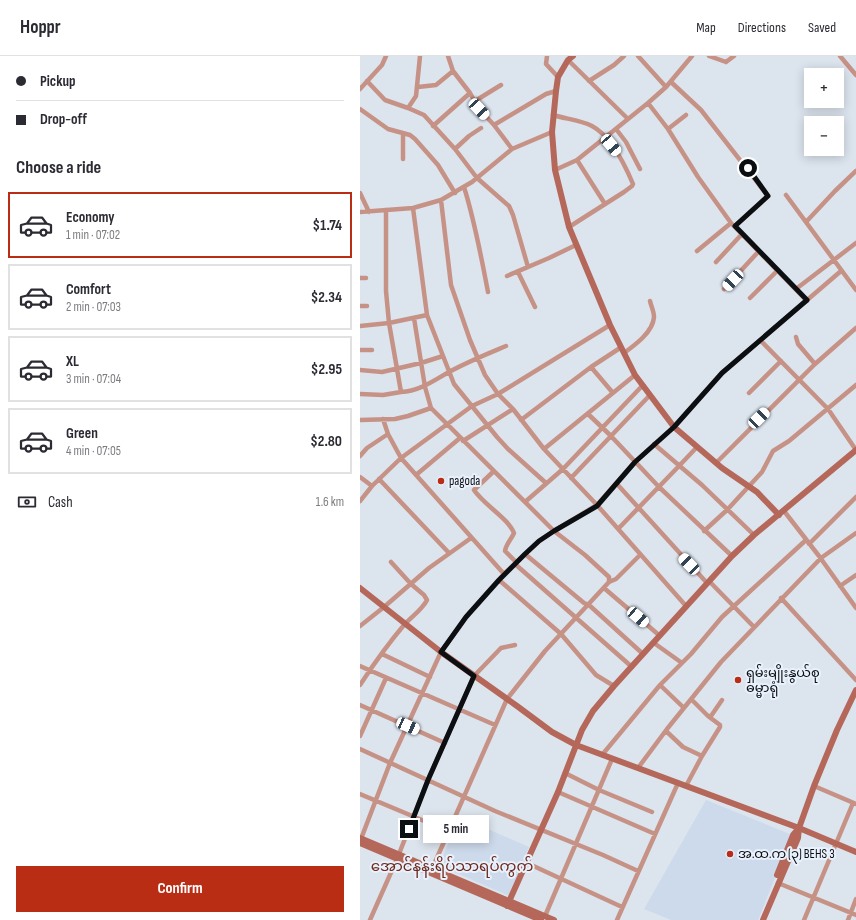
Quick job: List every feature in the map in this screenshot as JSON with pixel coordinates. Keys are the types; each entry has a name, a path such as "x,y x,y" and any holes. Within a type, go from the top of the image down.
{"street":[{"path":"360,89 382,65 386,56"},
{"path":"408,108 416,96 420,56"},
{"path":"448,56 453,71 470,93 479,109 512,148"},
{"path":"547,56 546,64 558,77"},
{"path":"589,81 614,65 624,56"},
{"path":"638,56 666,87"},
{"path":"555,170 577,160 648,103 671,82 692,56"},
{"path":"709,56 726,62"},
{"path":"718,56 726,62"},
{"path":"726,62 734,56"},
{"path":"840,56 856,75"},
{"path":"628,119 589,81 570,58 558,77 556,91 552,132 555,170 576,245 620,348 635,375 674,427 696,447 716,463 750,486 781,513 821,558 855,605"},
{"path":"418,87 436,85 453,71"},
{"path":"367,81 385,100 424,115 455,149 477,178 503,200 511,210 528,267"},
{"path":"671,82 701,110 768,196 697,251"},
{"path":"475,101 501,85"},
{"path":"494,125 546,94 556,91"},
{"path":"433,126 470,93"},
{"path":"648,103 668,129 698,177 733,224 807,300"},
{"path":"360,109 388,129 410,135 415,139 438,165 455,193"},
{"path":"668,129 686,114"},
{"path":"553,115 594,127 605,137 618,153 633,184 606,204 570,227"},
{"path":"455,149 469,136 481,128"},
{"path":"616,129 626,142 640,169"},
{"path":"360,212 413,208 441,200 455,193 477,178 512,148 552,132"},
{"path":"403,133 403,159"},
{"path":"577,160 606,204"},
{"path":"806,222 856,171"},
{"path":"464,187 477,235 488,292"},
{"path":"360,193 369,212"},
{"path":"786,194 856,290"},
{"path":"441,200 451,285 467,333 485,375 498,394 544,449 618,529 686,606"},
{"path":"413,208 427,315 449,372 459,390 508,449 546,483"},
{"path":"386,210 386,291 389,323 401,392"},
{"path":"716,262 742,234"},
{"path":"796,289 856,243"},
{"path":"507,276 576,245"},
{"path":"724,289 759,252"},
{"path":"750,298 778,270"},
{"path":"554,920 543,918 360,840 390,763 441,652 466,617 504,574 539,541 597,506 635,462 674,427 722,373 841,271"},
{"path":"518,272 536,307"},
{"path":"360,278 366,278"},
{"path":"624,354 650,328 654,316 650,301"},
{"path":"360,306 367,306"},
{"path":"360,326 389,323 427,315"},
{"path":"414,318 425,387 431,408 554,531 609,577 610,582"},
{"path":"360,501 372,486 401,458 472,406 498,394 610,325"},
{"path":"716,463 815,364 856,328"},
{"path":"796,337 798,344 815,364"},
{"path":"508,903 558,792 587,721 614,686 732,556 754,535 856,450 827,408 760,340"},
{"path":"360,394 383,395 407,392 425,387 449,372 506,346"},
{"path":"521,420 591,367 620,348"},
{"path":"360,350 372,350"},
{"path":"360,370 382,372 443,356"},
{"path":"748,393 781,361"},
{"path":"591,367 613,393"},
{"path":"544,449 635,375"},
{"path":"525,502 563,469 643,385"},
{"path":"704,531 750,486 762,472 773,451 789,441 827,408 855,387"},
{"path":"571,478 650,395"},
{"path":"360,420 394,419 431,408"},
{"path":"416,475 462,439 488,426 512,409"},
{"path":"588,414 659,487 732,556"},
{"path":"383,419 388,434 401,458 504,574"},
{"path":"360,456 367,448 388,434"},
{"path":"654,444 702,485 754,535"},
{"path":"618,529 680,466 696,447"},
{"path":"494,471 474,490 511,527 514,533 511,540 507,544 505,551 516,563 632,667"},
{"path":"360,477 372,486"},
{"path":"379,479 448,553"},
{"path":"617,484 680,555 754,628"},
{"path":"602,755 660,685 733,607 856,497"},
{"path":"638,768 721,662 821,558 856,533"},
{"path":"360,626 448,553 471,538"},
{"path":"525,554 584,603 589,605 643,654"},
{"path":"432,869 507,699 522,679 561,634 610,582 616,579 640,555"},
{"path":"360,685 382,654 405,625 425,605 427,600 424,595 411,584 391,562"},
{"path":"840,586 856,575"},
{"path":"499,580 561,634 596,675 614,686"},
{"path":"360,588 405,625 474,676 552,732 576,745 800,828 856,852"},
{"path":"604,588 660,636"},
{"path":"781,598 856,680"},
{"path":"654,643 682,663"},
{"path":"370,920 398,857 428,780 474,676 501,648 515,645"},
{"path":"382,654 430,677"},
{"path":"360,666 495,725"},
{"path":"360,736 386,678"},
{"path":"660,685 684,708"},
{"path":"763,920 798,838 814,786 837,730 856,690"},
{"path":"686,786 720,727 720,725 708,716 691,699"},
{"path":"708,716 711,716 722,700"},
{"path":"360,704 445,742"},
{"path":"666,731 683,747 702,756"},
{"path":"360,749 495,810 638,871"},
{"path":"543,918 612,758"},
{"path":"565,773 599,790 652,812"},
{"path":"617,920 678,783"},
{"path":"804,920 854,804 814,786"},
{"path":"558,792 655,834"},
{"path":"360,794 448,831"},
{"path":"759,920 793,835 800,828"},
{"path":"398,857 432,869 508,903"},
{"path":"527,863 622,907"},
{"path":"778,882 856,915"},
{"path":"848,920 856,899"}],"shaded area":[{"name":"အ.ထ.က (၃) BEHS 3","path":"706,800 792,835 758,920 671,920 644,909"},
{"path":"460,817 529,847 509,896 439,865"}],"place":[{"name":"pagoda","path":"441,481"},
{"name":"ရှမ်းမျိုးနွယ်စု ဓမ္မာရုံ","path":"738,680"},
{"name":"အ.ထ.က (၃) BEHS 3","path":"730,854"}],"district":[{"name":"အောင်နန်းရိပ်သာရပ်ကွက်","path":"452,866"}],"route":[{"path":"409,829 428,780 474,676 441,652 466,617 499,580 539,541 597,506 635,462 674,427 722,373 807,300 735,226 768,196 748,168"}]}
